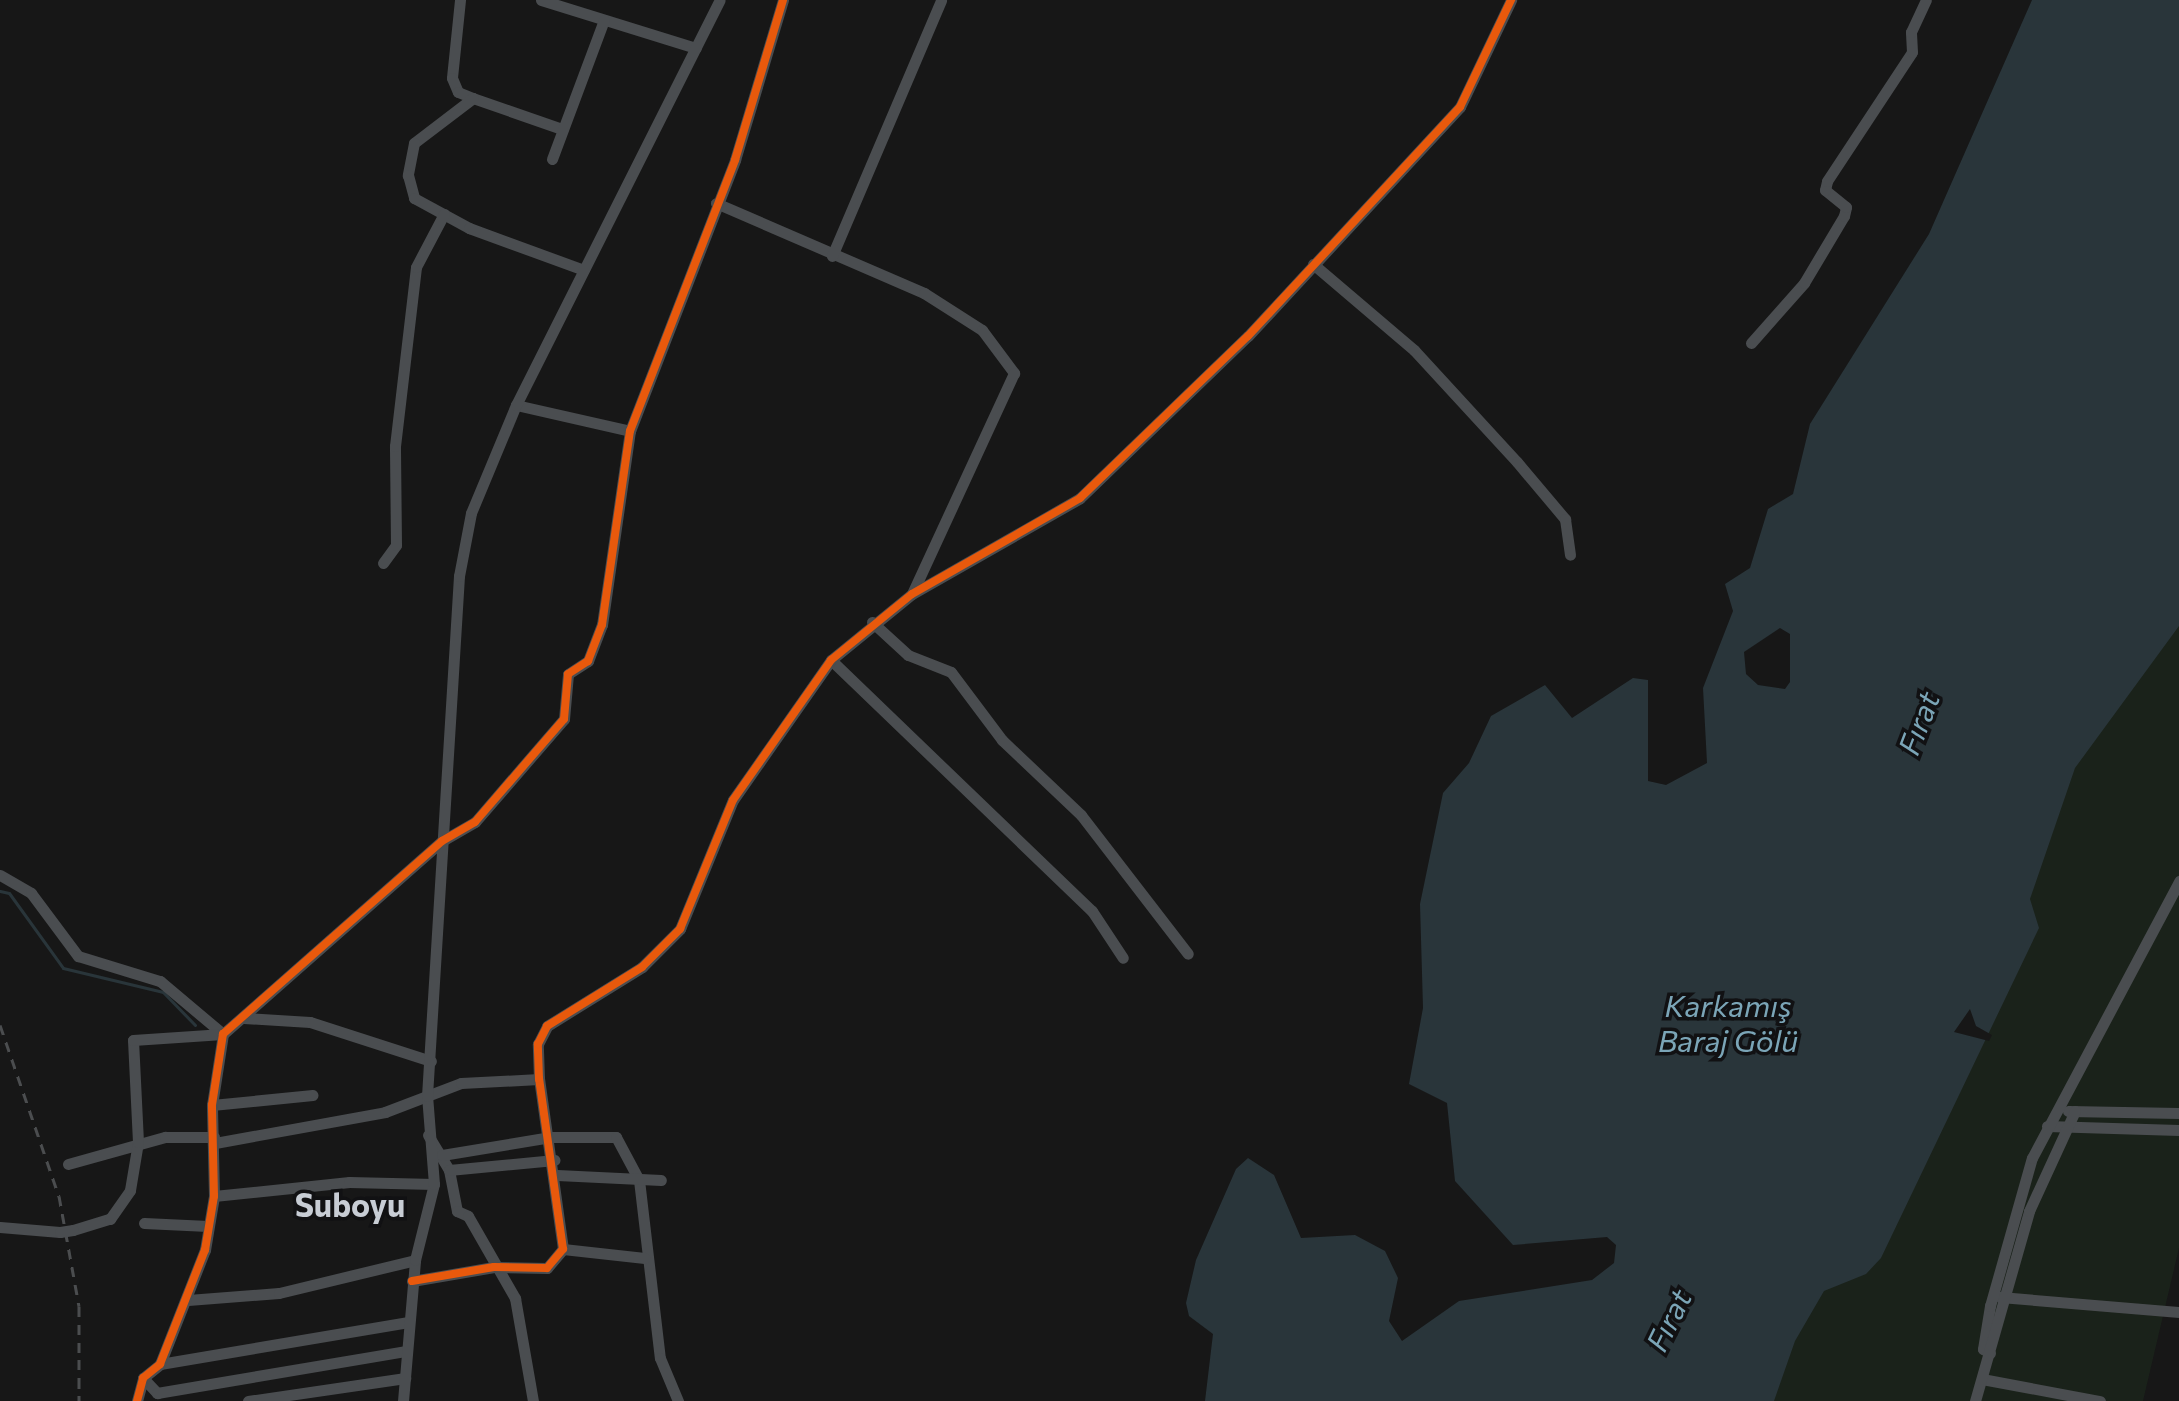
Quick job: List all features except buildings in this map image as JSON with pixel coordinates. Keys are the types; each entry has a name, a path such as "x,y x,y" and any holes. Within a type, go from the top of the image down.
{"street":[{"path":"460,0 452,78 458,92 559,128"},
{"path":"541,0 696,48"},
{"path":"403,1401 415,1260 434,1184 427,1133 427,1096 463,552 482,479 516,405 720,0"},
{"path":"0,1227 60,1232 110,1219 130,1190 138,1142 133,1040 223,1034 442,841 510,789 564,719 568,674 588,661 602,625 630,431 716,203 783,0"},
{"path":"832,256 941,0"},
{"path":"412,1281 494,1267 547,1268 563,1249 555,1160 539,1079 538,1044 547,1026 642,967 680,929 733,800 831,660 872,622 912,594 1080,498 1313,264 1460,107 1511,0"},
{"path":"1751,343 1804,283 1844,216 1846,207 1825,190 1827,181 1912,52 1911,32 1926,0"},
{"path":"552,159 559,128 604,20"},
{"path":"473,98 414,143 408,175 414,198 444,214 584,270"},
{"path":"716,203 935,300 982,330 1014,373 912,594"},
{"path":"383,563 396,545 395,446 416,267 444,214"},
{"path":"1313,264 1414,350 1517,462 1565,519 1570,555"},
{"path":"516,405 630,431"},
{"path":"872,622 908,655 951,672 1002,740 1081,815 1188,954"},
{"path":"831,660 1092,911 1123,958"},
{"path":"0,875 31,893 78,956 160,981 223,1034"},
{"path":"1975,1401 1990,1353 2016,1200 2047,1126 2179,881"},
{"path":"244,1018 310,1022 431,1061"},
{"path":"137,1401 143,1378 160,1364 188,1300 208,1226 214,1196 212,1105 223,1034"},
{"path":"68,1164 105,1159 138,1142 214,1140 385,1112 461,1083 539,1079"},
{"path":"212,1105 313,1095"},
{"path":"2055,1111 2179,1113"},
{"path":"1998,1297 2029,1211 2075,1111"},
{"path":"2047,1126 2070,1124 2179,1130"},
{"path":"427,1133 449,1170 457,1211 468,1216 523,1323 533,1401"},
{"path":"442,1155 551,1137 616,1137 639,1180 645,1258 660,1358 678,1401"},
{"path":"449,1170 555,1160"},
{"path":"557,1175 661,1180"},
{"path":"214,1196 349,1182 434,1184"},
{"path":"144,1223 208,1226"},
{"path":"563,1249 645,1258"},
{"path":"188,1300 279,1293 415,1260"},
{"path":"1998,1297 2179,1312"},
{"path":"160,1364 408,1322"},
{"path":"143,1378 157,1393 406,1351"},
{"path":"248,1401 405,1378"},
{"path":"1982,1379 2100,1401"}],"shaded area":[{"path":"2179,573 2179,1248 2143,1401 1756,1401 2042,859 2057,764"}],"water":[{"name":"Karkamış Baraj Gölü","path":"2032,0 2179,0 2179,626 2075,768 2030,899 2039,928 1881,1258 1866,1274 1824,1291 1795,1341 1774,1401 1205,1401 1213,1334 1189,1316 1186,1303 1196,1260 1236,1169 1248,1158 1274,1175 1301,1238 1355,1235 1385,1251 1398,1278 1389,1321 1402,1341 1459,1301 1592,1280 1614,1263 1616,1245 1607,1237 1513,1245 1455,1181 1447,1103 1409,1084 1423,1008 1420,904 1443,793 1469,763 1491,716 1545,685 1572,718 1633,678 1648,680 1648,781 1666,785 1707,763 1703,688 1733,611 1725,584 1750,568 1768,509 1793,494 1810,424 1929,234","holes":["1780,628 1790,634 1790,682 1785,689 1758,685 1746,674 1744,652"]}],"pier":[{"path":"1970,1009 1976,1026 1992,1035 1989,1041 1954,1032"}],"waterway":[{"path":"0,891 9,893 63,968 163,992 195,1025"}],"railway":[{"path":"0,1025 59,1196 79,1306 79,1401"}],"cycle path":[{"path":"137,1401 143,1378 160,1364 205,1250 214,1196 212,1105 223,1034 442,841 475,822 564,719 568,674 588,661 602,625 630,431 735,160 783,0"},
{"path":"412,1281 494,1267 547,1268 563,1249 539,1079 538,1044 547,1026 642,967 680,929 733,800 831,660 912,594 1080,498 1248,336 1460,107 1511,0"}],"district":[{"name":"Suboyu","path":"350,1204"}],"water label":[{"name":"Fırat","path":"1918,723"},
{"name":"Fırat","path":"1668,1320"}]}
